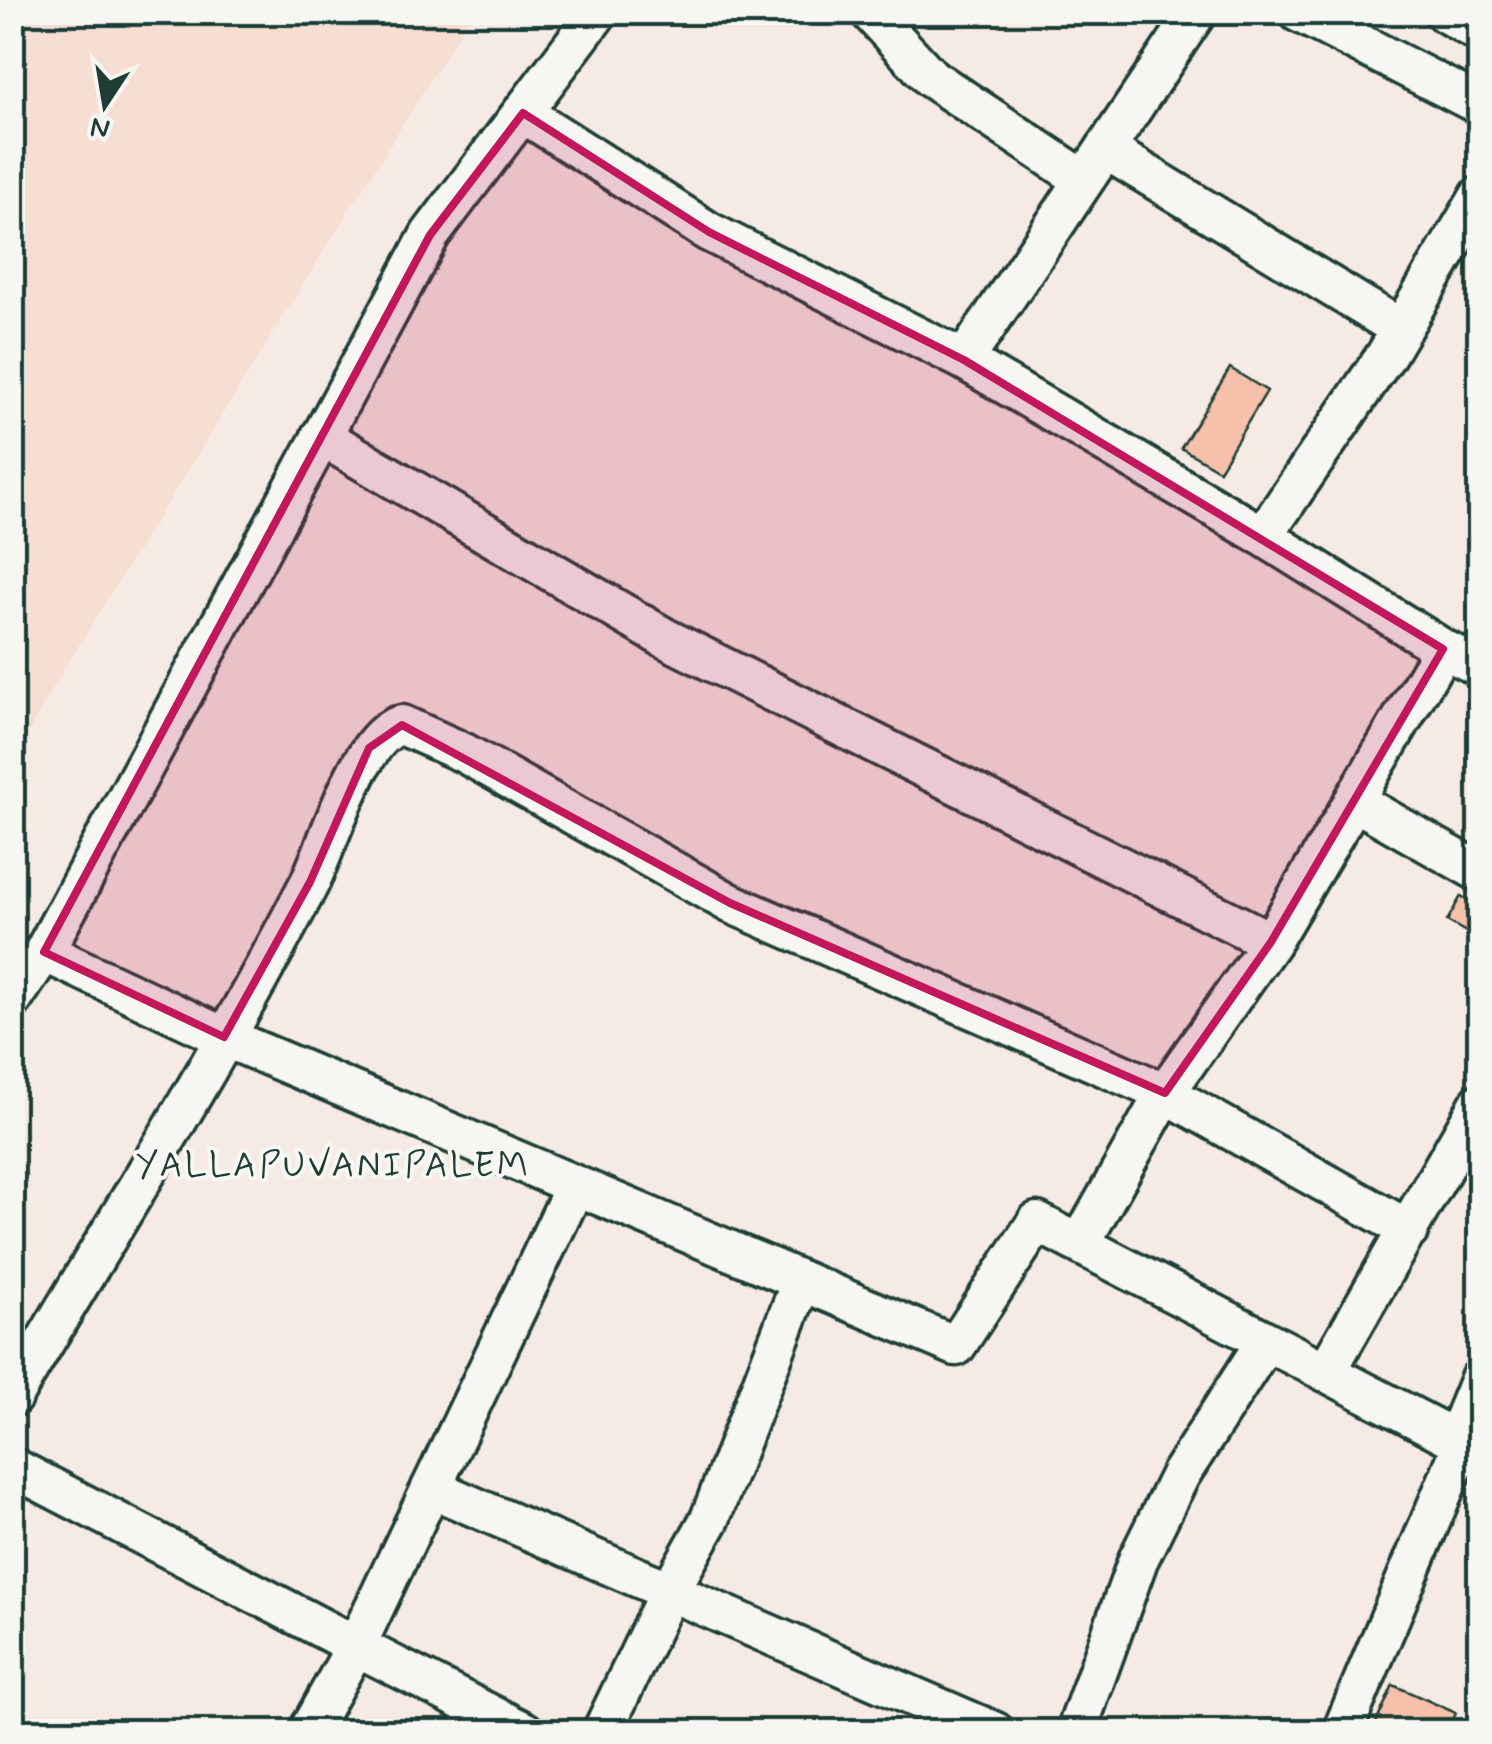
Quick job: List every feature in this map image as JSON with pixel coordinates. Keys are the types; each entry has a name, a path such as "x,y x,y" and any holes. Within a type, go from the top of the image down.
{"street":[{"path":"12,1000 44,952 430,235 598,12"},
{"path":"870,12 930,78 1401,329"},
{"path":"964,360 1197,12"},
{"path":"1298,12 1345,23 1480,105"},
{"path":"1444,12 1480,33"},
{"path":"523,113 709,232 964,360 1264,536 1443,649 1480,667"},
{"path":"1264,536 1401,329 1480,196"},
{"path":"322,436 663,638 1271,942"},
{"path":"1080,1244 1165,1093 1271,942 1443,649"},
{"path":"12,1398 224,1037 310,882 369,748 392,727 402,725 464,753 730,902 1165,1093 1409,1230"},
{"path":"1356,802 1474,869"},
{"path":"44,952 224,1037 956,1346 1037,1222 1466,1445"},
{"path":"1326,1372 1409,1230 1468,1150 1480,1103"},
{"path":"308,1732 356,1646 576,1186"},
{"path":"602,1732 669,1592 710,1519 802,1282"},
{"path":"1076,1732 1138,1560 1180,1475 1266,1341"},
{"path":"1342,1732 1466,1445 1480,1378"},
{"path":"12,1467 525,1732"},
{"path":"431,1488 820,1653 994,1732"}],"highlighted area":[{"path":"523,113 709,232 964,360 1443,649 1271,942 1165,1093 730,903 402,725 369,748 310,882 224,1037 44,952 430,235"}],"shaded area":[{"path":"13,12 472,13 48,695 13,764"}],"building":[{"path":"1230,368 1267,391 1219,470 1181,448"},
{"path":"1461,896 1480,907 1480,940 1447,921"},
{"path":"1393,1685 1456,1713 1448,1732 1372,1732"}],"district":[{"name":"YALLAPUVANIPALEM","path":"333,1164"}]}
